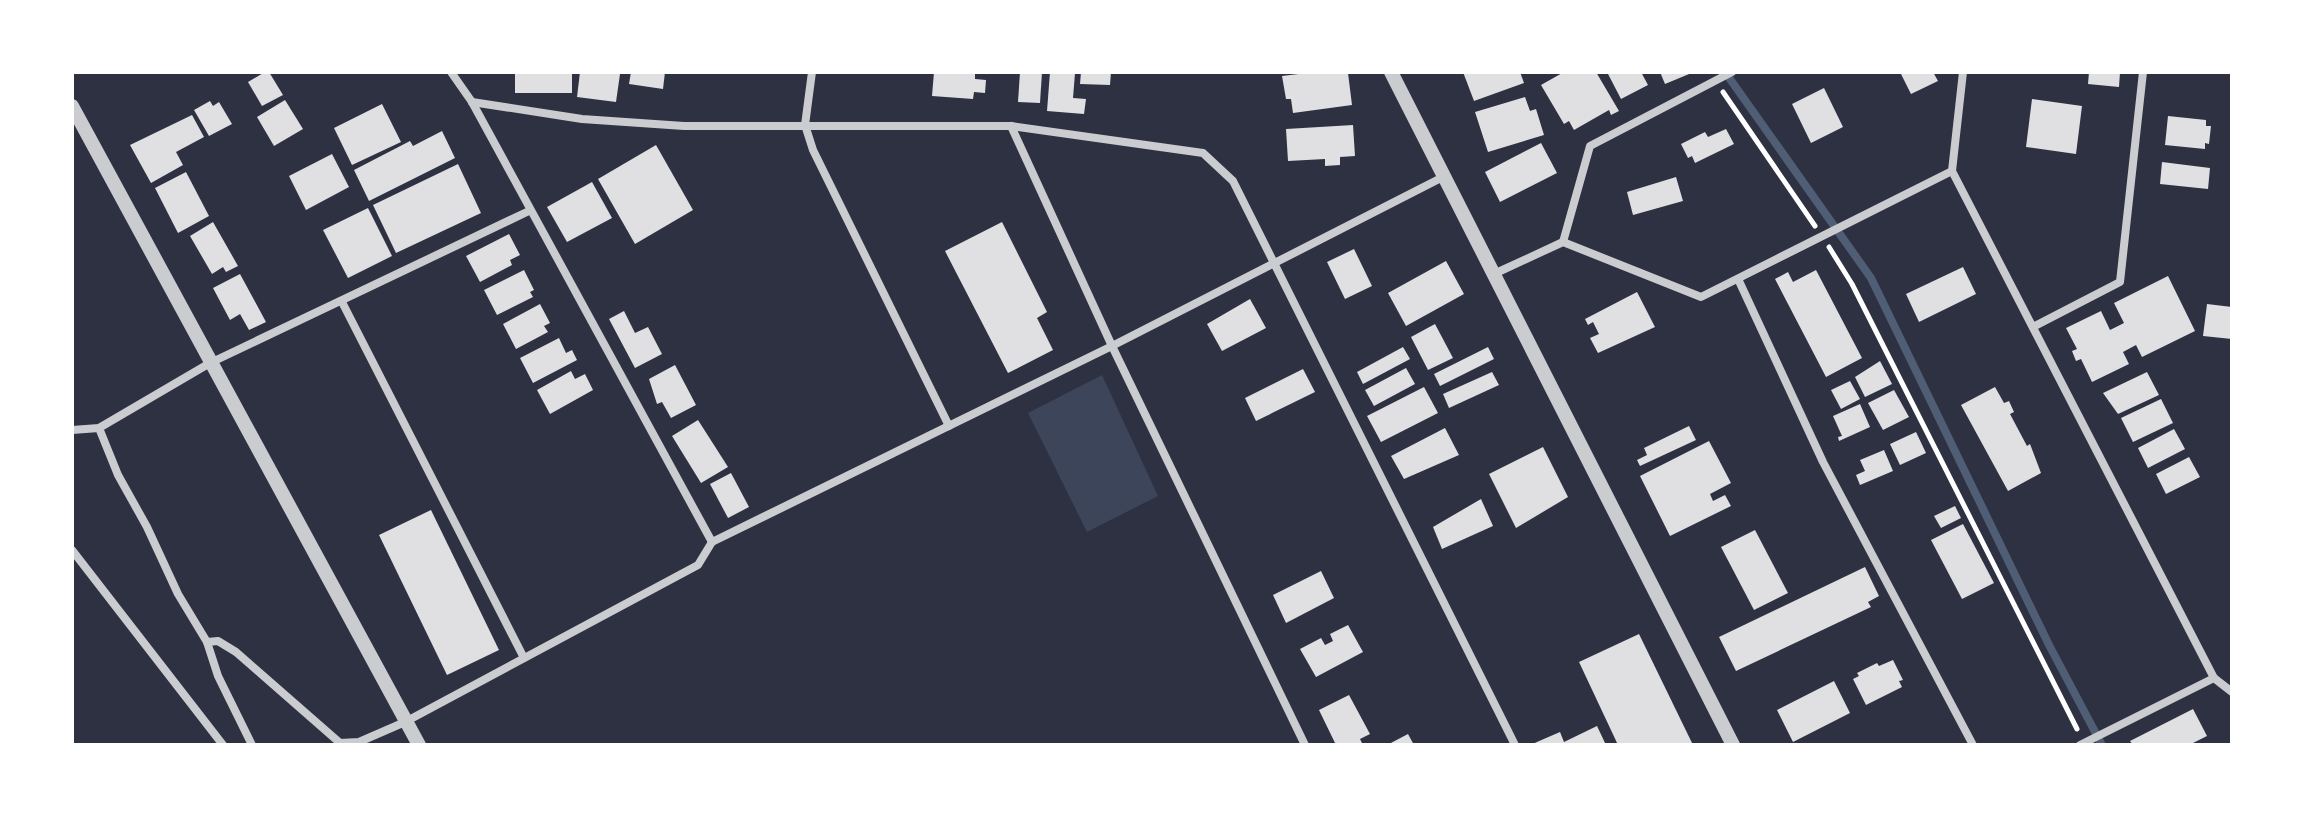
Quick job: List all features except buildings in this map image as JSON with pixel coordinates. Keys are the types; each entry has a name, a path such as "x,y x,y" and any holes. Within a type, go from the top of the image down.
{"street":[{"path":"451,72 472,102 712,542"},
{"path":"812,72 805,125 813,150 949,426"},
{"path":"1391,72 1496,273 1733,745"},
{"path":"1563,242 1590,146 1732,72"},
{"path":"1963,72 1952,171 2214,678 2232,692"},
{"path":"2033,327 2120,282 2143,72"},
{"path":"472,102 582,119 684,126 1011,126 1203,153 1233,181 1271,263 1515,745"},
{"path":"72,106 419,745"},
{"path":"1011,126 1112,346 1305,745"},
{"path":"1496,273 1563,242 1701,297 1739,281 1952,171"},
{"path":"207,642 218,641 236,652 340,743 359,742 405,722 698,565 712,542 1112,346 1445,176"},
{"path":"72,430 99,428 210,363 529,211"},
{"path":"1739,281 1823,462 1973,745"},
{"path":"342,302 524,658"},
{"path":"99,428 118,475 147,527 178,594 207,642 218,676 252,745"},
{"path":"72,550 223,745"},
{"path":"2082,744 2214,678"}],"path":[{"path":"1714,80 1852,284 2082,744"}],"shaded area":[{"path":"1102,375 1158,496 1087,532 1028,413"}],"waterway":[{"path":"1725,72 1871,278 2049,645 2102,745"}]}
